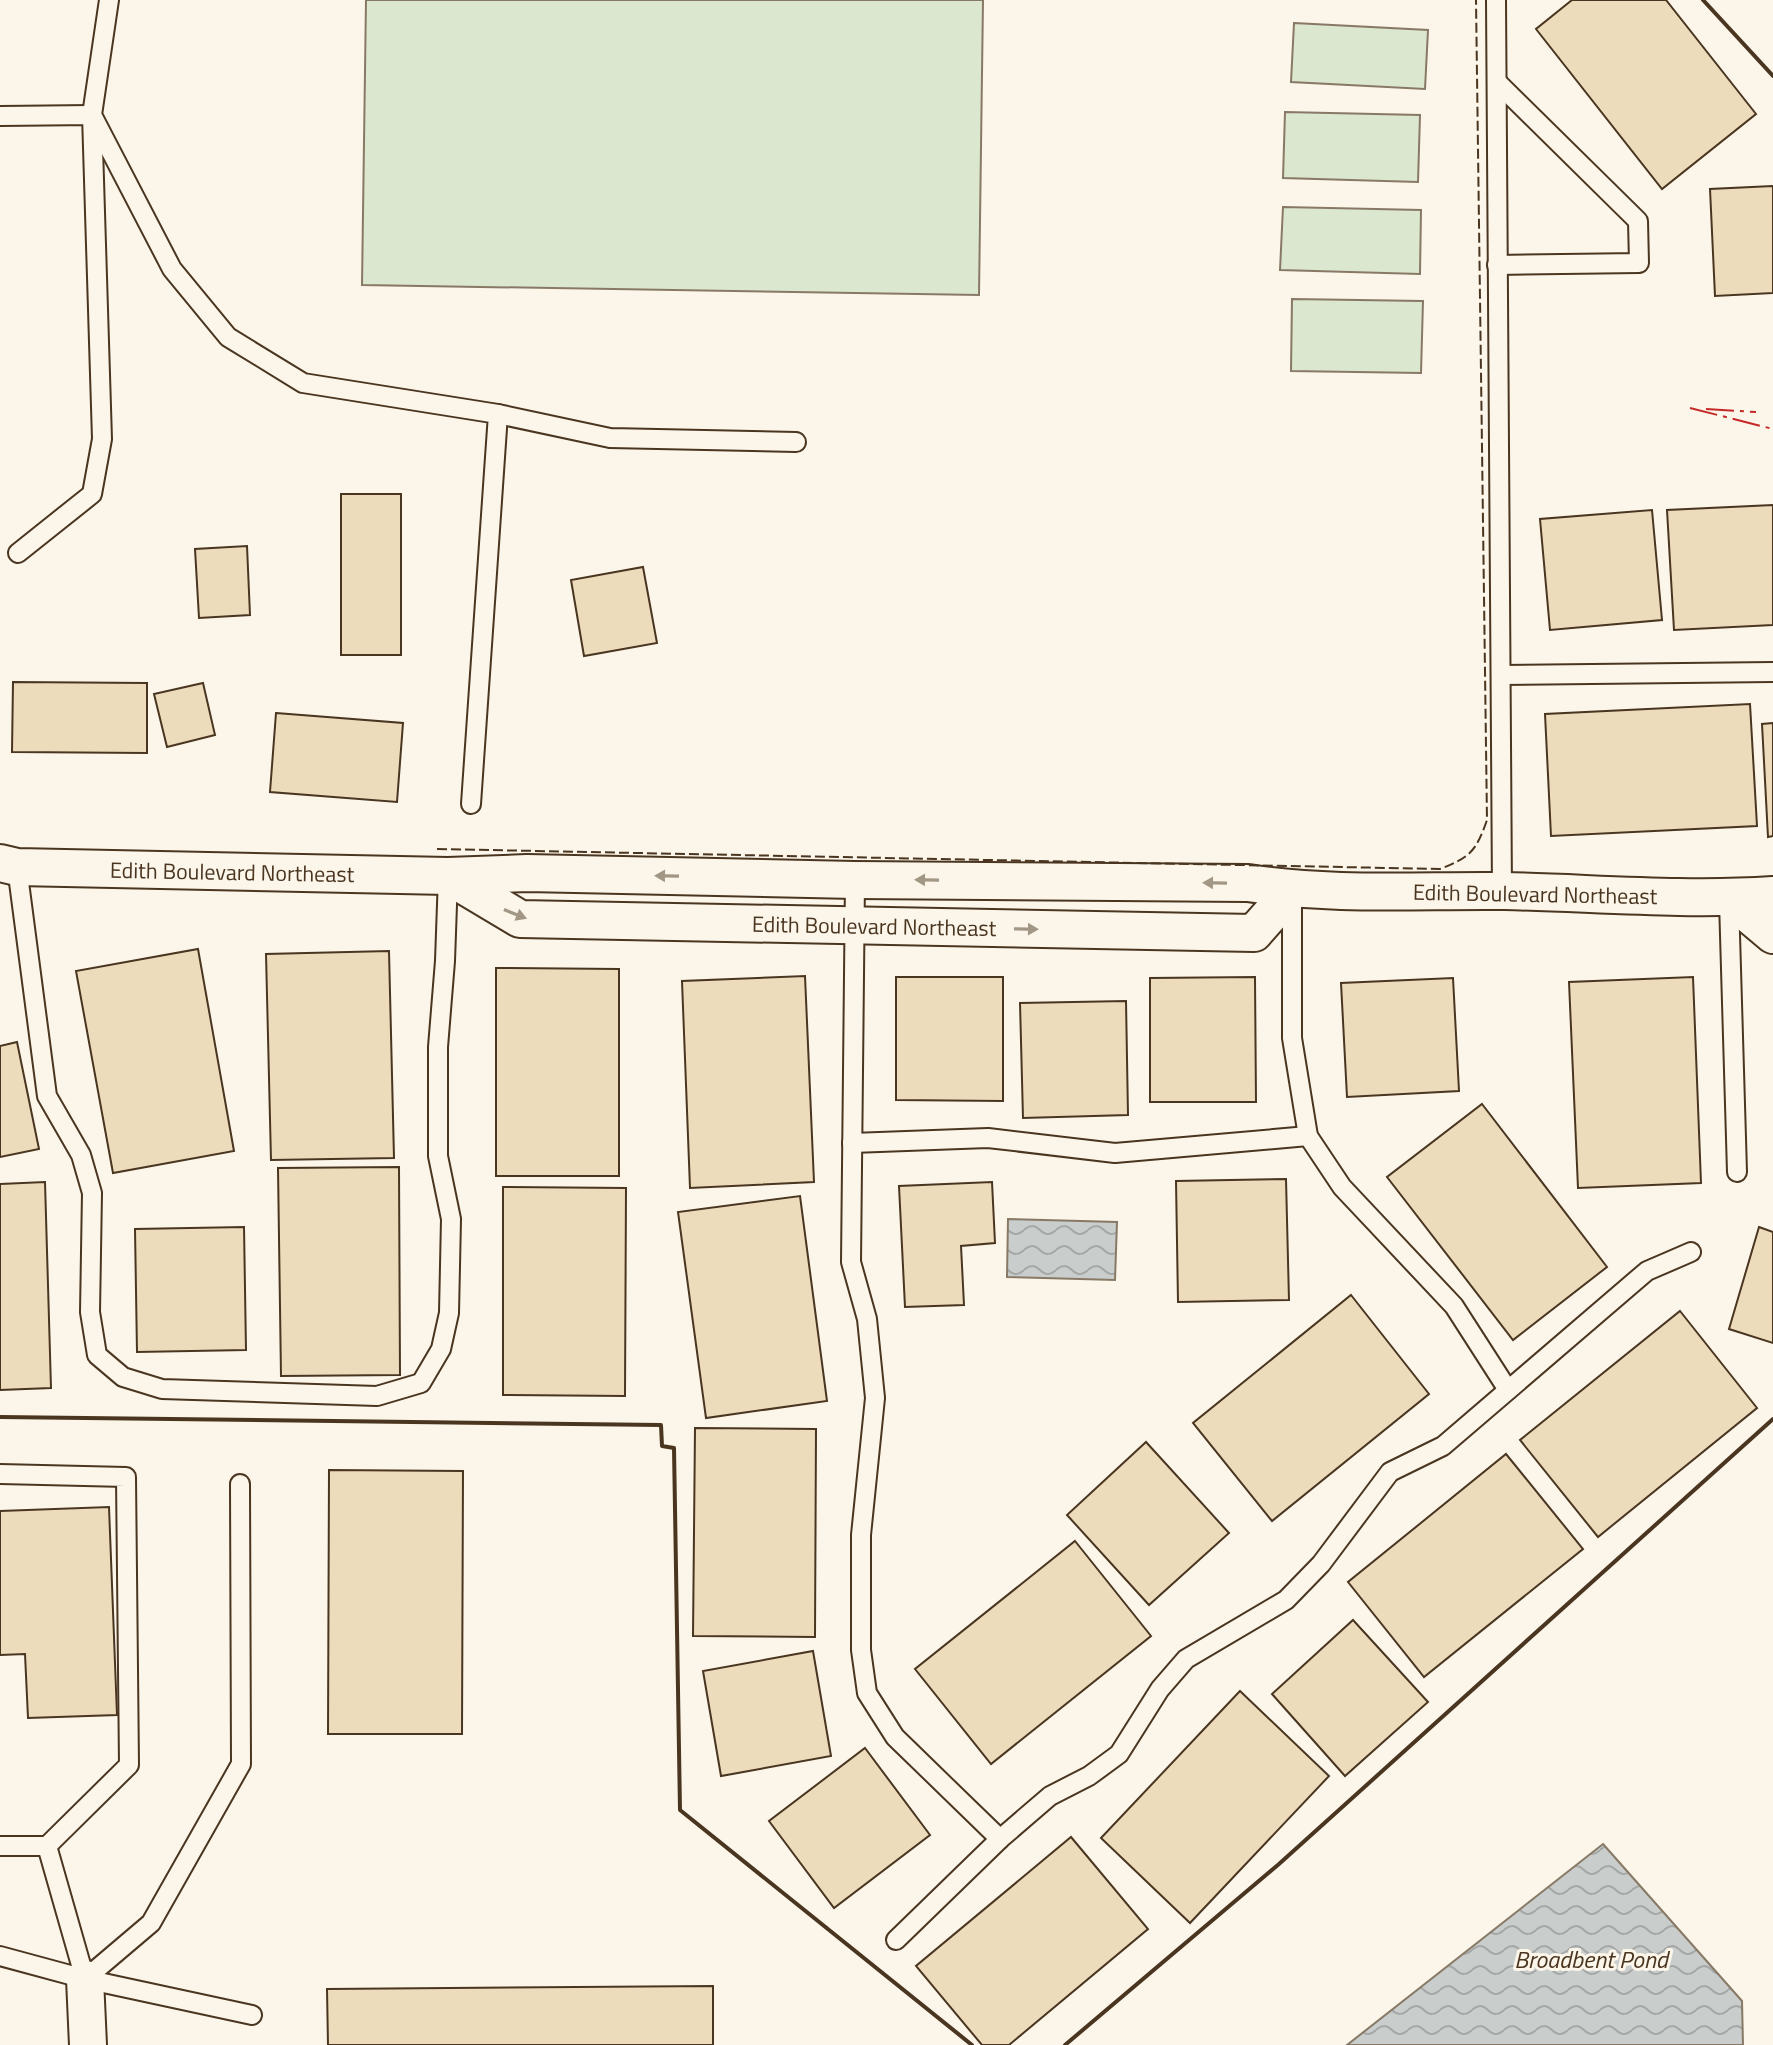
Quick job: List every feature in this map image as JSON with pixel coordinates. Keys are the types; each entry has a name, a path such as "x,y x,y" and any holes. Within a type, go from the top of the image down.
{"street":[{"name":"Edith Boulevard Northeast","path":"6,874 448,876 527,873 855,880 1248,883 1292,890 1502,891 1729,898 1773,895"},
{"name":"Edith Boulevard Northeast","path":"448,876 520,919 1254,933 1292,890"},
{"path":"1729,898 1773,935"},
{"path":"85,1979 88,2045"}],"lane":[{"path":"18,553 92,494 102,439 92,115 109,0"},
{"path":"1496,0 1502,891"},
{"path":"1497,82 1638,221 1639,263 1497,265"},
{"path":"0,116 92,115"},
{"path":"92,115 172,269 228,337 303,383 498,414 610,438 796,442"},
{"path":"471,804 498,414"},
{"path":"1501,675 1773,672"},
{"path":"6,874 47,1096 81,1155 92,1193 90,1312 97,1355 123,1377 162,1389 377,1396 421,1383 441,1349 449,1313 451,1219 438,1156 438,1078 448,876"},
{"path":"855,880 851,1262 867,1319 875,1398 861,1535 861,1650 867,1693 895,1737 1000,1839"},
{"path":"1292,890 1292,1038 1308,1136 1342,1187 1454,1306 1508,1390"},
{"path":"1729,898 1737,1172"},
{"path":"852,1143 988,1138 1115,1153 1308,1136"},
{"path":"896,1940 1000,1839 1050,1796 1089,1776 1119,1754 1160,1689 1186,1659 1286,1600 1321,1564 1390,1472 1443,1446 1647,1271 1691,1252"},
{"path":"0,1474 126,1477 129,1765 47,1846 0,1846"},
{"path":"85,1979 151,1923 241,1764 240,1484"},
{"path":"47,1846 85,1979"},
{"path":"0,1956 85,1979 252,2015"}],"green space":[{"path":"366,0 983,0 979,295 362,285"},
{"path":"1294,23 1428,30 1425,89 1291,82"},
{"path":"1285,112 1420,115 1418,182 1283,178"},
{"path":"1283,207 1421,210 1420,274 1280,270"},
{"path":"1292,299 1423,301 1421,373 1291,371"}],"water":[{"path":"1008,1219 1117,1222 1115,1280 1007,1277"},
{"name":"Broadbent Pond","path":"1603,1844 1742,2001 1743,2045 1347,2045"}],"building":[{"path":"1572,0 1666,0 1756,114 1662,189 1536,29"},
{"path":"1773,186 1773,293 1715,296 1710,189"},
{"path":"341,494 401,494 401,655 341,655"},
{"path":"1773,505 1773,625 1674,630 1667,510"},
{"path":"1652,510 1662,620 1550,630 1540,519"},
{"path":"247,546 250,615 199,618 195,549"},
{"path":"643,567 657,643 584,656 571,580"},
{"path":"13,682 147,683 147,753 12,752"},
{"path":"203,683 215,735 167,747 154,694"},
{"path":"1750,704 1757,826 1551,836 1545,714"},
{"path":"276,713 403,723 397,802 270,792"},
{"path":"1773,723 1773,836 1768,837 1762,724"},
{"path":"198,949 234,1151 113,1173 76,971"},
{"path":"389,951 394,1158 271,1160 266,954"},
{"path":"496,968 619,969 619,1176 496,1176"},
{"path":"805,976 814,1182 690,1188 682,981"},
{"path":"896,977 1003,977 1003,1101 896,1100"},
{"path":"1255,977 1256,1102 1150,1102 1150,978"},
{"path":"1693,977 1701,1183 1578,1188 1569,982"},
{"path":"1453,978 1459,1091 1347,1097 1341,983"},
{"path":"1126,1001 1128,1115 1023,1118 1020,1003"},
{"path":"17,1042 39,1149 0,1157 0,1046"},
{"path":"1482,1104 1607,1267 1513,1340 1387,1177"},
{"path":"399,1167 400,1375 281,1376 278,1168"},
{"path":"1286,1179 1289,1300 1178,1302 1176,1181"},
{"path":"45,1182 51,1388 0,1390 0,1184"},
{"path":"992,1182 995,1243 961,1246 964,1305 905,1307 899,1186"},
{"path":"503,1187 626,1188 625,1396 503,1395"},
{"path":"800,1196 827,1401 706,1418 678,1212"},
{"path":"244,1227 246,1350 137,1352 135,1229"},
{"path":"1759,1227 1773,1232 1773,1343 1729,1329"},
{"path":"1351,1295 1429,1394 1272,1521 1193,1423"},
{"path":"1680,1311 1757,1408 1598,1537 1520,1440"},
{"path":"695,1428 816,1429 815,1637 693,1636"},
{"path":"1146,1442 1229,1533 1149,1605 1067,1515"},
{"path":"1506,1454 1583,1549 1424,1677 1348,1582"},
{"path":"329,1470 463,1471 462,1734 328,1734"},
{"path":"109,1507 117,1715 28,1718 25,1654 0,1655 0,1511"},
{"path":"1075,1541 1151,1636 991,1764 915,1669"},
{"path":"1353,1620 1428,1702 1345,1776 1272,1694"},
{"path":"813,1651 831,1756 721,1776 703,1671"},
{"path":"1240,1691 1329,1776 1190,1923 1101,1838"},
{"path":"865,1748 930,1835 834,1908 769,1821"},
{"path":"1071,1837 1148,1929 1009,2045 982,2045 916,1966"},
{"path":"713,1986 713,2045 328,2045 327,1989"}],"fence":[{"path":"437,849 1440,869 1471,852 1487,820 1476,0"}],"wall":[{"path":"1703,0 1773,76"},
{"path":"0,1417 661,1425 662,1446 674,1448 680,1810 972,2045"},
{"path":"1065,2045 1279,1864 1773,1419"}],"power":[{"path":"1690,408 1773,429"},
{"path":"1706,409 1756,412"}]}
